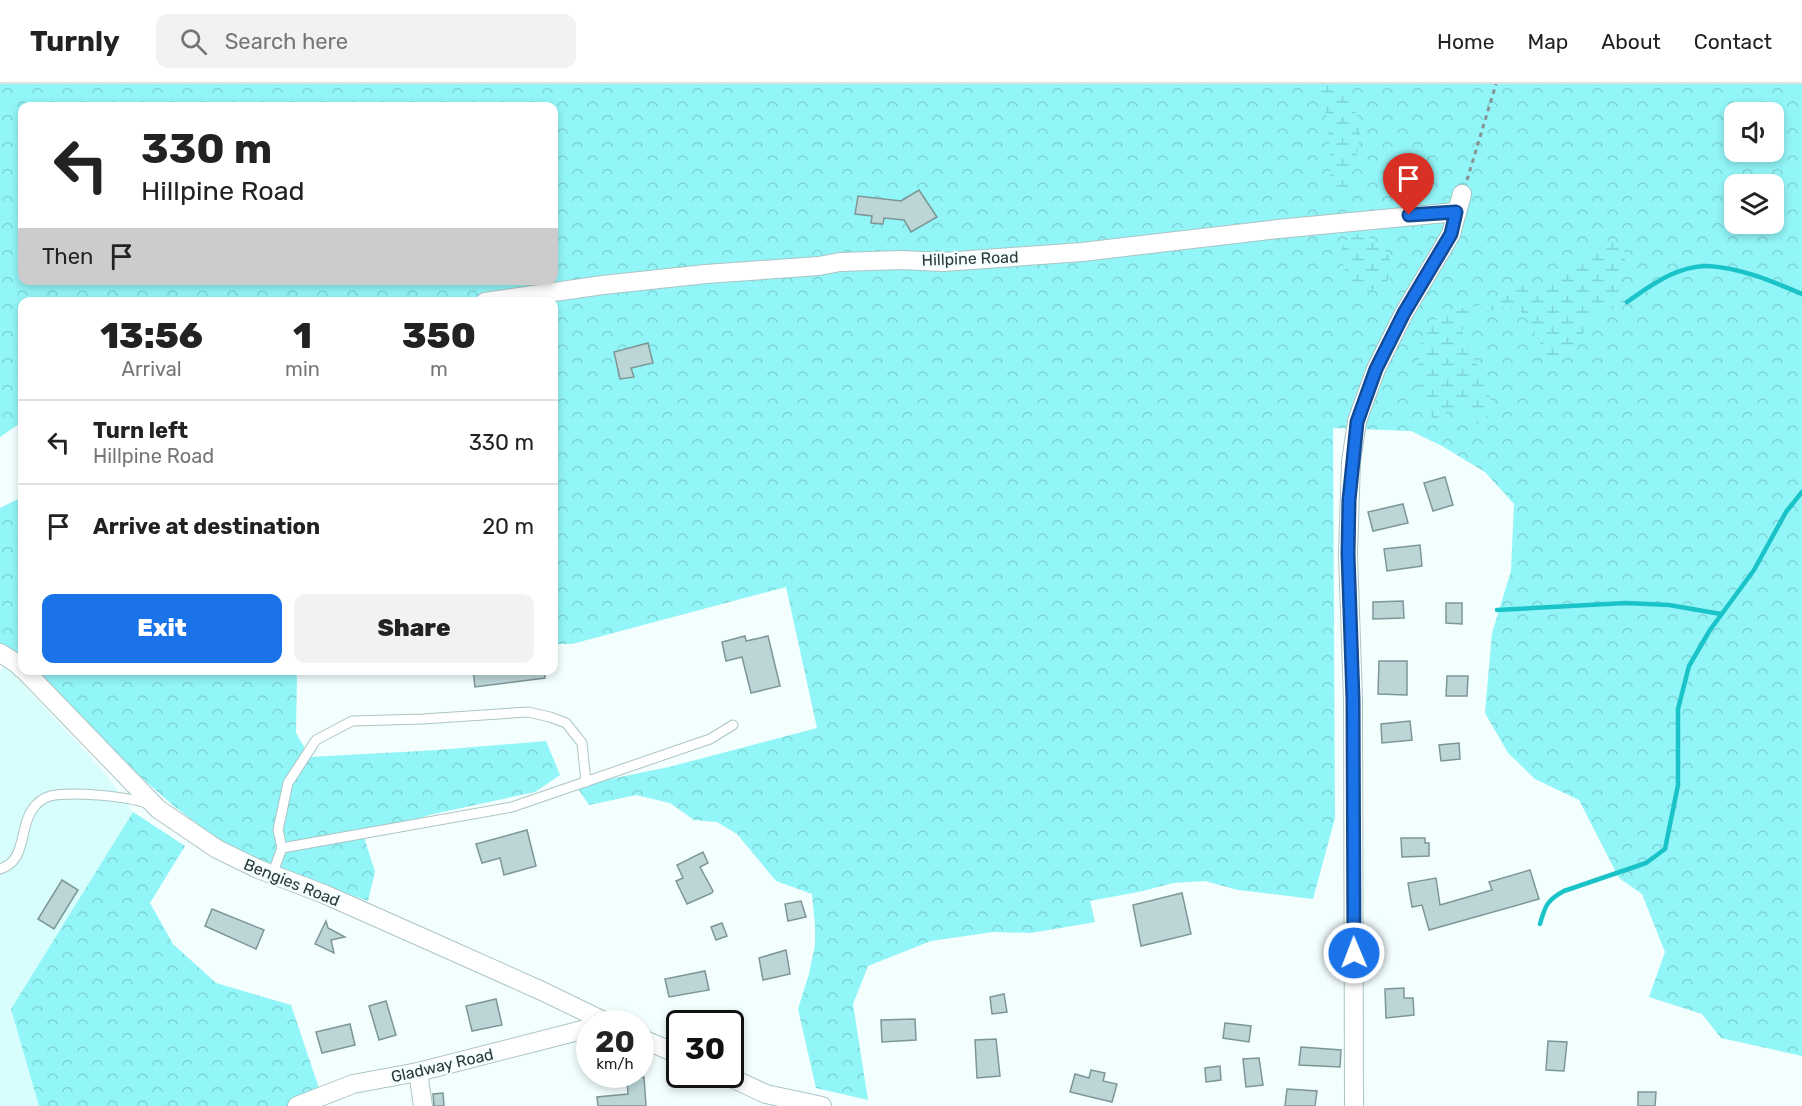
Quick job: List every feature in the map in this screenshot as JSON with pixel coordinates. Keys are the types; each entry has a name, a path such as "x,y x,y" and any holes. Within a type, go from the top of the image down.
{"street":[{"path":"1354,1106 1353,699 1348,554 1352,462 1357,422 1376,369 1404,313 1451,234 1462,194"},
{"name":"Hillpine Road","path":"520,297 706,274 819,266 840,262 902,260 943,262 1082,252 1266,230 1456,212"},
{"name":"Bengies Road","path":"0,653 18,665"},
{"name":"Bengies Road","path":"28,675 158,809 218,849 272,875 324,894 431,941 581,1010"},
{"name":"Gladway Road","path":"297,1106 353,1084 418,1072 576,1032"},
{"path":"418,1072 423,1106"},
{"path":"744,1084 766,1094 822,1106"}],"lane":[{"path":"272,875 282,848 278,830 288,783 316,740 352,721 528,712 550,717 566,723 582,743 586,782"},
{"path":"282,848 512,807 710,739 733,725"},
{"path":"0,869 10,863 18,852 23,842 28,816 33,807 48,797 60,795 120,796 158,809"}],"path":[{"path":"1462,194 1496,84"}],"shaded area":[{"path":"5,665 105,773 133,812 13,1006 39,1106 0,1106 0,671"}],"green space":[{"path":"0,84 1802,84 1802,1056 1721,1038 1702,1014 1649,997 1665,952 1642,894 1619,878 1579,800 1535,779 1508,753 1485,713 1492,633 1511,571 1514,504 1485,472 1442,446 1411,431 1333,428 1335,818 1313,899 1238,890 1205,881 1173,883 1090,901 1095,922 1031,933 993,932 931,941 868,966 853,1004 868,1100 816,1088 798,1009 815,945 812,894 776,881 737,834 717,822 694,820 670,803 636,795 589,805 576,786 669,767 817,728 786,587 572,644 558,644 558,297 18,297 18,425 0,437"},
{"path":"1311,84 1339,84 1358,118 1360,138 1356,158 1345,189 1336,201 1331,187 1329,139 1324,99"},
{"path":"1357,234 1372,239 1382,246 1393,270 1384,284 1368,291 1351,285 1342,263 1344,244"},
{"path":"1602,243 1619,243 1624,246 1625,260 1622,277 1627,302 1622,308 1604,310 1595,315 1575,346 1557,357 1545,354 1527,316 1516,308 1493,310 1479,315 1462,330 1469,353 1481,370 1488,386 1491,402 1489,416 1479,425 1462,405 1452,407 1438,422 1429,415 1420,388 1418,365 1422,340 1435,320 1458,309 1476,306 1517,286 1547,283 1565,266"},
{"path":"18,499 18,661 0,649 0,508"},
{"path":"33,675 297,675 296,733 310,757 546,741 560,775 535,792 429,815 364,837 375,872 368,901 256,861 222,842 175,807 93,735"},
{"path":"133,812 185,846 150,903 173,944 216,983 291,1005 325,1106 39,1106 11,1009"}],"building":[{"path":"919,190 937,217 911,232 904,220 884,218 883,224 871,223 872,216 855,214 858,196 901,201"},
{"path":"648,343 653,363 631,368 634,377 620,379 614,352"},
{"path":"1445,477 1453,505 1433,511 1424,483"},
{"path":"1403,504 1408,523 1373,531 1368,512"},
{"path":"1420,545 1422,566 1387,571 1384,549"},
{"path":"1403,601 1404,618 1373,619 1373,602"},
{"path":"1446,603 1462,603 1462,624 1446,623"},
{"path":"745,636 746,641 768,636 780,686 751,693 742,657 726,661 722,642"},
{"path":"1379,661 1407,661 1407,695 1378,694"},
{"path":"474,675 545,675 545,678 475,687"},
{"path":"1447,676 1468,676 1467,696 1446,696"},
{"path":"1410,721 1412,740 1382,743 1381,724"},
{"path":"1459,743 1460,759 1441,761 1439,745"},
{"path":"527,830 536,866 504,875 500,858 482,863 476,844"},
{"path":"1401,838 1425,838 1425,843 1429,843 1429,856 1402,857"},
{"path":"703,852 708,863 700,867 713,891 687,904 676,881 683,878 677,865"},
{"path":"1530,870 1539,899 1429,930 1422,905 1412,907 1408,883 1436,878 1440,905 1492,890 1489,882"},
{"path":"62,880 78,890 54,929 38,919"},
{"path":"1182,893 1191,934 1141,946 1133,905"},
{"path":"801,901 806,917 788,921 785,904"},
{"path":"212,909 264,930 256,949 205,926"},
{"path":"326,921 328,928 345,937 331,940 334,953 315,944"},
{"path":"722,923 727,936 716,940 711,927"},
{"path":"786,950 790,974 763,980 759,958"},
{"path":"705,971 709,990 669,997 665,979"},
{"path":"1404,988 1404,998 1413,998 1414,1015 1386,1018 1385,989"},
{"path":"1004,994 1007,1012 992,1014 990,997"},
{"path":"496,999 502,1025 472,1031 466,1006"},
{"path":"386,1001 396,1035 379,1040 369,1006"},
{"path":"915,1019 916,1040 882,1042 881,1020"},
{"path":"1225,1023 1251,1026 1249,1042 1223,1038"},
{"path":"350,1024 355,1045 322,1053 316,1032"},
{"path":"996,1039 1000,1076 977,1078 975,1040"},
{"path":"1548,1041 1567,1042 1564,1071 1546,1070"},
{"path":"1301,1047 1341,1050 1340,1067 1299,1065"},
{"path":"1259,1058 1263,1085 1246,1087 1243,1059"},
{"path":"1220,1066 1221,1080 1206,1082 1205,1068"},
{"path":"1091,1070 1105,1073 1103,1081 1117,1084 1112,1102 1070,1092 1075,1074 1089,1078"},
{"path":"628,1088 645,1088 646,1106 598,1106 597,1097 628,1094"},
{"path":"1287,1089 1317,1091 1315,1106 1285,1106"},
{"path":"1638,1092 1656,1092 1655,1106 1638,1106"},
{"path":"443,1093 444,1106 434,1106 433,1094"}],"waterway":[{"path":"1627,302 1675,273 1708,266 1744,272 1802,294"},
{"path":"1540,924 1548,904 1558,894 1646,863 1665,849 1678,785 1678,709 1689,666 1710,630 1754,570 1786,512 1802,492"},
{"path":"1497,610 1626,603 1669,605 1721,614"}],"route":[{"path":"1354,953 1353,699 1348,554 1349,500 1357,422 1376,369 1404,313 1451,234 1456,212 1409,215"}]}
